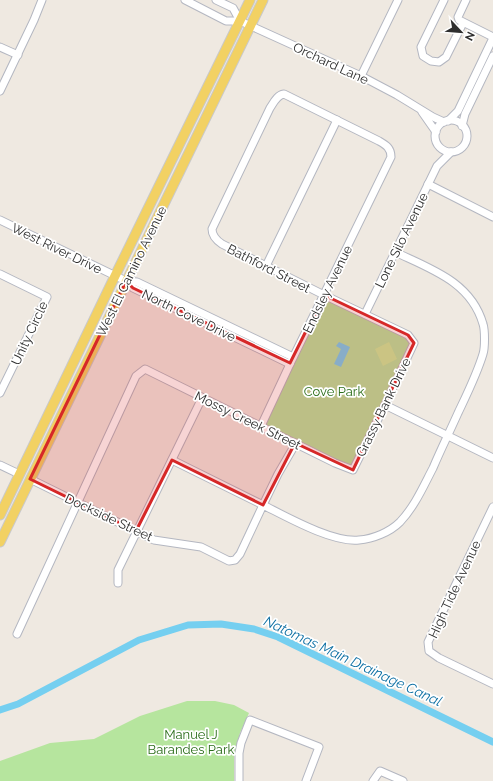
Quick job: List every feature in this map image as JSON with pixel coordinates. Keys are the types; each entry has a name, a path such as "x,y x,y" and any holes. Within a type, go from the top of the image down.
{"main road":[{"name":"West El Camino Avenue","path":"0,515 250,0"},
{"name":"West El Camino Avenue","path":"0,542 263,0"}],"street":[{"path":"0,91 18,55 42,0"},
{"name":"Orchard Lane","path":"185,0 226,21 240,21 361,76 397,94 420,109 446,122"},
{"name":"Orchard Lane","path":"216,0 233,8 240,21"},
{"path":"361,76 398,0"},
{"path":"444,0 421,47 423,56 431,61 439,62 446,57 463,23"},
{"path":"446,122 454,121 462,126 467,135 464,145 456,151 446,151 438,145 436,141 436,132 439,126 458,111 493,37 459,20 458,17 466,0"},
{"path":"0,47 18,55"},
{"path":"462,126 465,114 493,56"},
{"name":"Bathford Street","path":"337,120 284,94 276,98 212,229 212,233 215,239 222,244 408,335 414,343"},
{"name":"Orchard Lane","path":"420,109 436,132"},
{"path":"266,266 337,120"},
{"name":"Endsley Avenue","path":"261,426 391,157 391,152 388,146 337,120"},
{"name":"Lone Silo Avenue","path":"437,166 439,152 438,145"},
{"name":"Lone Silo Avenue","path":"365,314 437,166 451,152"},
{"path":"428,184 493,217"},
{"name":"West River Drive","path":"0,220 126,281"},
{"path":"172,460 312,529 335,537 358,540 381,535 399,523 417,499 448,436 476,373 484,352 484,325 473,302 463,290 450,279 395,252"},
{"name":"Unity Circle","path":"0,274 47,297 0,393"},
{"name":"North Cove Drive","path":"126,281 137,282 292,360"},
{"name":"Grassy Bank Drive","path":"353,470 414,343"},
{"name":"Mossy Creek Street","path":"78,502 136,376 145,369 353,470"},
{"path":"118,583 118,570 202,398"},
{"path":"385,406 493,458"},
{"path":"263,505 278,474 296,443"},
{"path":"0,465 19,474"},
{"name":"Dockside Street","path":"30,479 154,540 201,546 229,562 235,560 240,554 263,505"},
{"path":"17,634 78,502"},
{"name":"High Tide Avenue","path":"493,507 428,642 429,651 439,658 493,684"},
{"path":"239,781 239,753 241,743 250,720 319,747 306,781"},
{"path":"373,781 380,771 403,781"}],"highlighted area":[{"path":"126,281 133,288 290,363 324,295 408,335 414,343 353,470 295,443 263,505 172,460 136,531 30,479"}],"green space":[{"name":"Cove Park","path":"324,295 414,343 353,470 261,426"},
{"path":"389,342 397,359 383,366 375,349"},
{"name":"Manuel J Barandes Park","path":"187,701 215,701 234,705 249,713 240,733 234,756 234,781 0,781 0,761 50,743 94,739 140,716"}],"water":[{"path":"339,342 350,347 341,367 334,364 341,349 336,346"}],"waterway":[{"name":"Natomas Main Drainage Canal","path":"0,710 18,704 139,640 188,625 221,624 254,629 278,637 493,742"}]}
